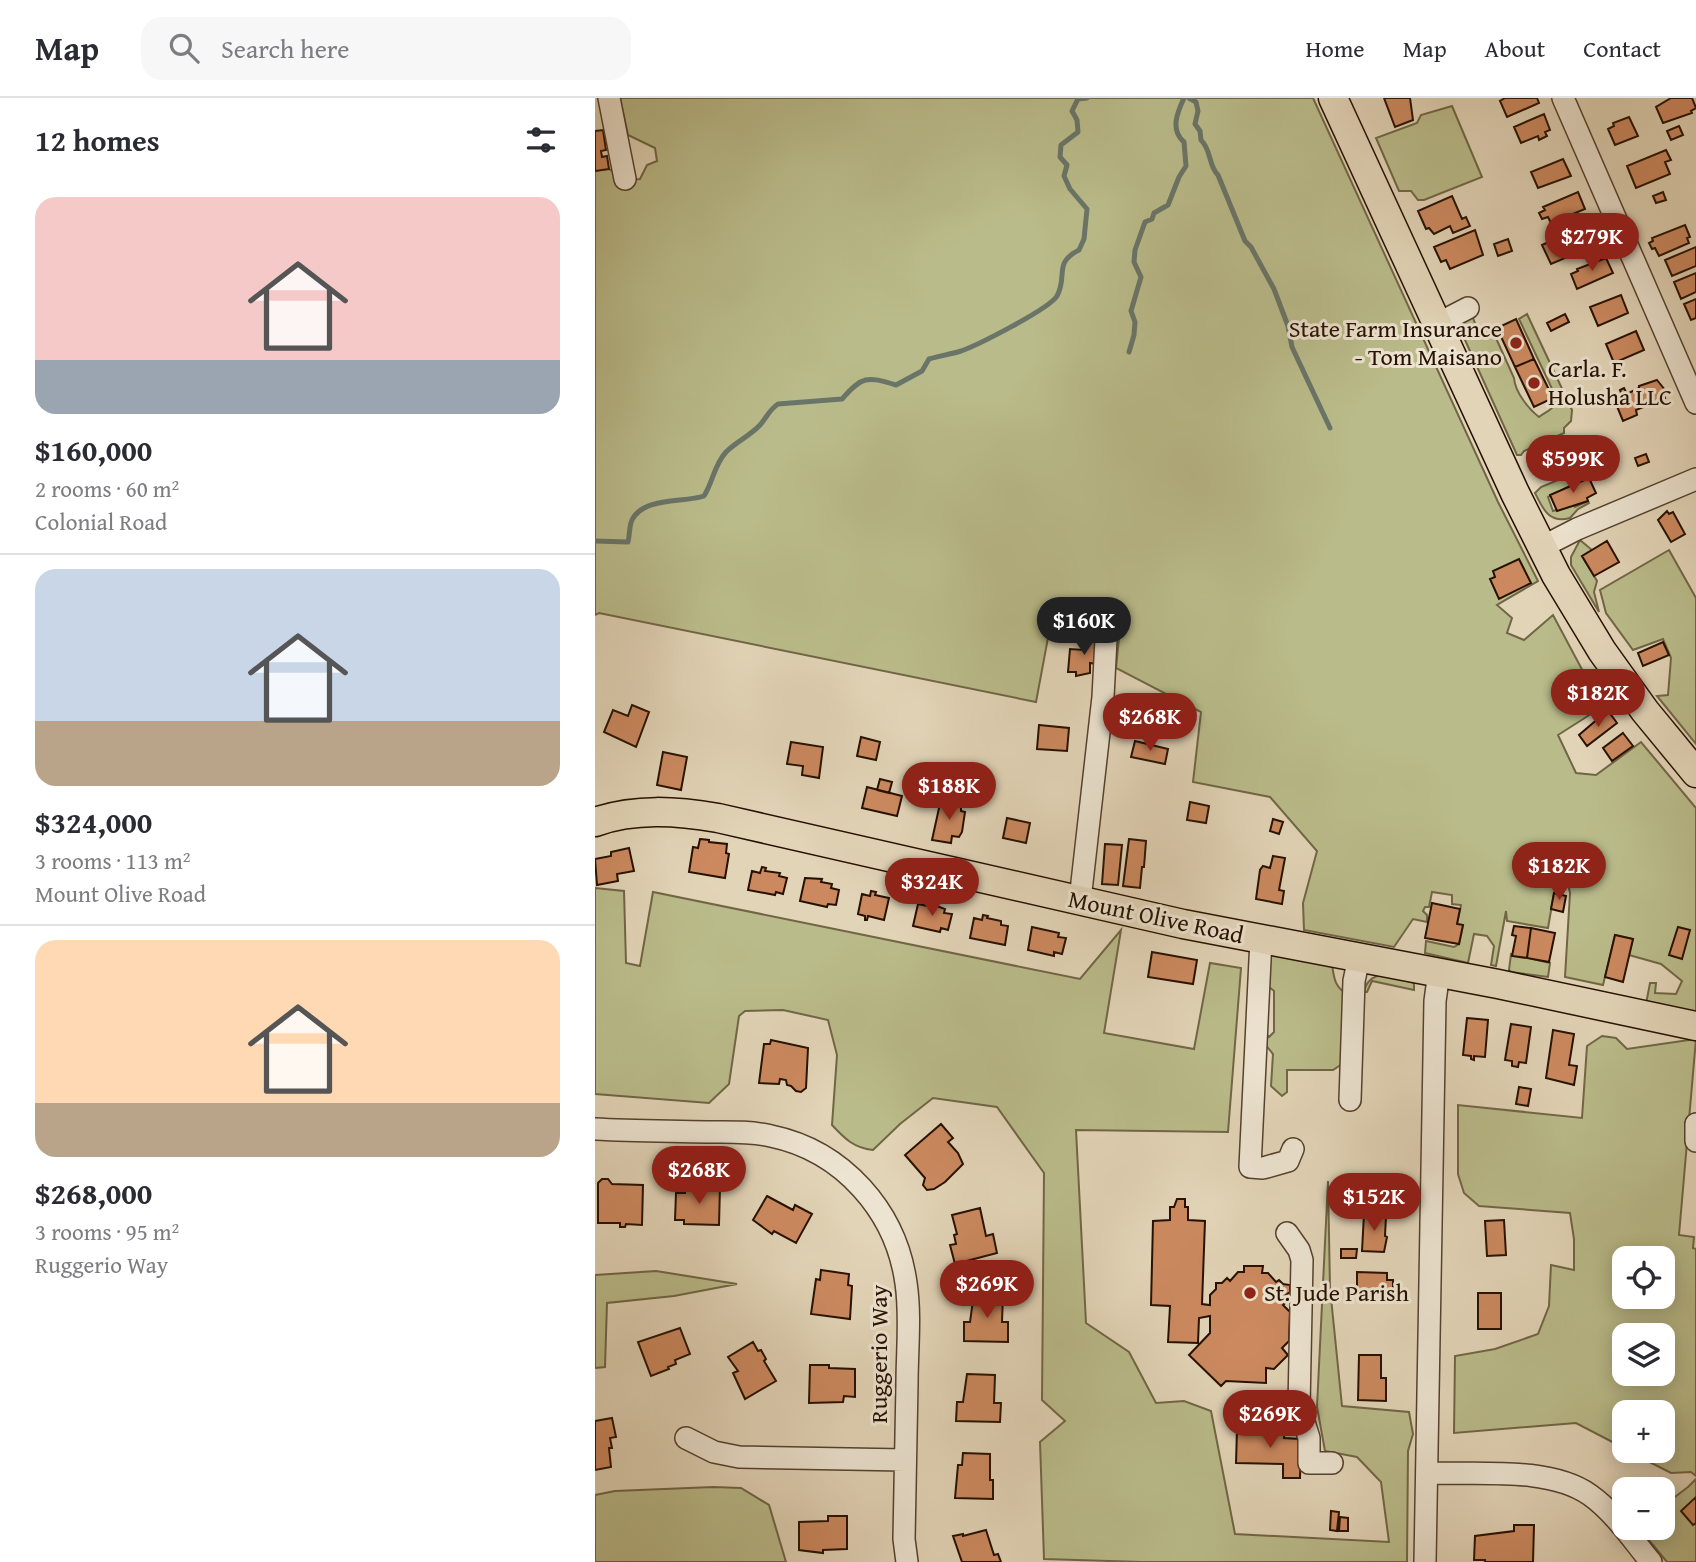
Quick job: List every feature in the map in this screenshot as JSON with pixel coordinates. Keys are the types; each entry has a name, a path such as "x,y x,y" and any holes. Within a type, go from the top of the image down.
{"main road":[{"path":"1333,98 1542,547 1602,651 1696,773"},
{"name":"Mount Olive Road","path":"602,815 664,811 726,819 1261,939 1439,972 1696,1026"}],"street":[{"path":"609,98 625,179"},
{"path":"1563,98 1696,402"},
{"path":"1437,324 1468,308"},
{"path":"1542,547 1577,529 1696,479"},
{"path":"1080,900 1107,639"},
{"path":"1261,939 1250,1167 1263,1168 1288,1161 1293,1149"},
{"path":"1350,1100 1354,981 1359,957"},
{"path":"1425,1562 1435,1002 1439,972"},
{"path":"1696,1124 1696,1141"},
{"name":"Ruggerio Way","path":"595,1129 747,1132 773,1136 822,1156 848,1174 865,1191 892,1233 901,1256 907,1286 904,1539 907,1562"},
{"path":"1287,1233 1302,1258 1299,1406 1309,1438 1309,1463 1332,1463"},
{"path":"686,1438 715,1452 739,1457 905,1460"},
{"path":"1427,1473 1528,1475 1567,1483 1606,1508 1651,1562"}],"green space":[{"path":"620,98 1313,98 1498,502 1538,581 1497,605 1512,618 1507,633 1524,640 1553,615 1602,707 1558,735 1576,773 1596,775 1641,742 1696,808 1696,1014 1646,1004 1650,983 1656,983 1655,993 1676,994 1682,981 1661,964 1629,955 1633,939 1615,935 1603,985 1565,977 1570,893 1564,867 1559,894 1554,893 1548,928 1507,921 1506,911 1496,966 1491,965 1494,946 1487,936 1474,934 1468,963 1425,953 1426,941 1454,947 1459,944 1463,925 1457,924 1461,905 1452,904 1452,895 1432,892 1429,907 1425,907 1423,911 1427,915 1427,922 1413,919 1394,947 1304,930 1303,903 1317,851 1270,797 1193,782 1201,712 1116,668 1121,619 1053,611 1036,702 599,613 595,615 595,171 609,169 615,173 616,181 640,179 647,165 657,161 655,148 628,135"},
{"path":"1452,106 1482,177 1424,200 1418,200 1411,191 1399,191 1376,138 1417,123 1421,115"},
{"path":"1527,314 1572,410 1571,421 1564,428 1564,433 1517,455 1460,329 1464,321 1473,318 1478,331 1485,328 1496,338 1520,395 1539,417 1553,406 1555,395 1519,319"},
{"path":"1570,475 1574,484 1548,497 1553,511 1574,505 1575,507 1588,501 1589,503 1578,509 1570,518 1557,519 1544,510 1535,493 1541,487"},
{"path":"1580,540 1592,550 1582,556 1597,581 1594,592 1599,612 1571,565 1571,557"},
{"path":"1669,550 1696,598 1696,744 1657,696 1668,695 1671,658 1663,639 1633,650 1606,613 1600,590"},
{"path":"595,888 624,891 626,963 640,966 653,892 1080,979 1121,930 1104,1033 1194,1049 1210,963 1241,968 1228,1132 1076,1130 1086,1323 1129,1352 1156,1403 1184,1401 1211,1411 1235,1534 1389,1542 1381,1482 1357,1457 1325,1451 1317,1407 1328,1181 1330,1288 1342,1406 1409,1412 1413,1434 1408,1451 1407,1562 1142,1562 1044,1559 1040,1442 1065,1421 1042,1400 1044,1173 997,1107 933,1098 873,1150 850,1142 832,1125 837,1055 828,1020 783,1010 745,1011 739,1016 729,1084 709,1103 595,1094"},
{"path":"1267,951 1332,965 1336,983 1344,992 1342,1064 1333,1070 1287,1070 1287,1092 1282,1096 1271,1086 1273,1054 1259,1037 1259,1028 1269,1037 1274,1032 1274,991 1264,983"},
{"path":"1511,954 1550,963 1548,977 1511,972"},
{"path":"1383,975 1414,983 1414,990 1372,981 1367,992 1364,992 1371,980"},
{"path":"1602,1036 1616,1038 1627,1049 1696,1039 1679,1235 1694,1237 1693,1248 1696,1249 1696,1476 1691,1472 1671,1473 1651,1463 1675,1463 1675,1400 1612,1400 1612,1442 1576,1423 1454,1433 1455,1356 1495,1349 1538,1334 1549,1306 1551,1265 1574,1270 1574,1239 1570,1213 1479,1206 1464,1193 1458,1174 1458,1105 1582,1118 1587,1046"},
{"path":"656,1271 737,1284 674,1296 607,1303 605,1367 595,1368 595,1275"},
{"path":"1696,1479 1696,1562 1667,1562 1649,1540 1675,1540 1675,1497"},
{"path":"741,1488 769,1505 786,1562 595,1562 595,1495 615,1491"}],"building":[{"path":"1384,98 1410,98 1413,120 1395,127"},
{"path":"1505,98 1537,98 1539,103 1507,117 1500,101"},
{"path":"1671,98 1692,98 1696,108 1692,113 1663,123 1656,107"},
{"path":"1544,114 1550,130 1545,132 1547,136 1539,140 1538,136 1521,143 1514,127"},
{"path":"1629,117 1638,136 1615,145 1608,129 1614,126 1613,123"},
{"path":"1679,126 1683,135 1671,140 1667,131"},
{"path":"603,130 606,150 601,151 602,157 607,156 609,169 595,171 595,131"},
{"path":"1666,150 1671,160 1665,162 1670,174 1636,188 1627,166"},
{"path":"1563,159 1571,176 1538,188 1531,172"},
{"path":"1578,192 1585,209 1551,223 1548,217 1542,219 1539,213 1545,210 1543,207"},
{"path":"1663,192 1666,200 1656,203 1653,196"},
{"path":"1452,196 1462,219 1466,217 1470,226 1453,233 1450,226 1434,234 1429,228 1426,229 1418,211"},
{"path":"1685,225 1690,237 1687,238 1689,243 1659,256 1655,248 1652,249 1649,243 1653,241 1652,238"},
{"path":"1577,229 1586,249 1551,264 1542,245"},
{"path":"1475,230 1483,255 1450,269 1446,260 1441,262 1434,247"},
{"path":"1508,239 1512,251 1498,256 1494,244"},
{"path":"1696,247 1696,266 1672,276 1665,260"},
{"path":"1606,258 1613,273 1577,289 1571,274"},
{"path":"1696,273 1696,292 1681,299 1674,282"},
{"path":"1621,295 1628,313 1598,326 1590,307"},
{"path":"1696,299 1696,318 1691,320 1684,304"},
{"path":"1565,314 1569,322 1551,331 1547,323"},
{"name":"State Farm Insurance - Tom Maisano","path":"1516,319 1534,359 1515,367 1497,328"},
{"path":"1636,331 1644,350 1614,363 1606,344"},
{"name":"Carla. F. Holusha LLC","path":"1534,359 1553,398 1534,407 1515,367"},
{"path":"1657,380 1665,390 1662,391 1665,398 1636,410 1637,415 1623,421 1614,399 1622,396 1620,390 1624,388 1627,394 1639,386"},
{"path":"1567,445 1574,461 1542,475 1535,458"},
{"path":"1646,454 1649,462 1638,466 1635,458"},
{"path":"1589,478 1596,493 1587,498 1588,501 1557,511 1550,495"},
{"path":"1667,511 1669,514 1673,512 1685,534 1671,542 1658,520"},
{"path":"1607,541 1619,562 1594,576 1582,556"},
{"path":"1519,559 1531,583 1499,599 1490,579 1495,577 1493,571"},
{"path":"1085,637 1098,638 1096,664 1090,663 1090,673 1076,676 1076,672 1068,672 1070,649 1084,650"},
{"path":"1663,642 1669,655 1643,666 1638,653"},
{"path":"632,705 649,712 636,747 604,732 613,710 628,716"},
{"path":"1609,712 1617,723 1587,746 1579,735"},
{"path":"1039,725 1069,728 1067,751 1037,749"},
{"path":"1623,733 1633,746 1612,761 1603,748"},
{"path":"861,737 880,742 876,760 857,756"},
{"path":"1135,741 1168,749 1165,764 1131,757"},
{"path":"791,742 823,747 819,778 802,775 803,766 787,764"},
{"path":"663,752 687,757 681,790 657,785"},
{"path":"880,779 892,782 889,793 877,790"},
{"path":"867,787 902,796 897,816 862,808"},
{"path":"941,799 961,804 961,811 965,812 962,832 959,837 952,836 951,843 932,840"},
{"path":"1190,802 1209,806 1206,823 1187,820"},
{"path":"1007,818 1030,823 1026,843 1003,838"},
{"path":"1273,819 1283,822 1279,834 1270,831"},
{"path":"700,839 727,844 726,853 729,854 725,878 689,872 693,847 698,848"},
{"path":"1129,839 1146,841 1140,888 1123,886"},
{"path":"1105,844 1122,845 1118,885 1102,884"},
{"path":"629,848 634,871 617,874 618,881 597,885 595,859"},
{"path":"1273,856 1285,858 1279,890 1284,891 1282,904 1256,899 1260,870 1263,866 1270,868"},
{"path":"762,867 766,868 765,871 780,873 779,876 787,878 783,894 748,890 752,871 760,873"},
{"path":"805,878 822,879 821,882 832,884 831,888 839,890 836,905 828,904 827,907 800,901"},
{"path":"871,891 876,892 875,895 889,898 884,920 868,916 865,920 865,916 858,914 862,894 870,896"},
{"path":"1554,893 1566,896 1563,912 1551,909"},
{"path":"929,903 945,909 944,913 952,914 948,930 941,928 940,932 913,926 918,904 928,906"},
{"path":"1432,903 1460,909 1457,924 1463,925 1459,944 1425,938"},
{"path":"983,915 1008,926 1005,945 970,938 974,918 982,920"},
{"path":"1514,926 1531,928 1527,958 1512,956 1516,936 1512,935"},
{"path":"1032,927 1059,933 1058,937 1066,938 1062,954 1054,952 1054,956 1028,950"},
{"path":"1678,927 1690,930 1682,959 1669,955"},
{"path":"1531,928 1555,933 1549,962 1527,958"},
{"path":"1615,935 1633,939 1623,982 1605,977"},
{"path":"1152,952 1197,960 1193,984 1148,977"},
{"path":"1467,1018 1488,1020 1485,1057 1474,1056 1474,1060 1471,1056 1463,1055"},
{"path":"1511,1024 1531,1027 1526,1063 1519,1062 1518,1067 1512,1066 1512,1061 1505,1060"},
{"path":"1553,1030 1574,1034 1569,1065 1577,1066 1574,1085 1546,1078"},
{"path":"771,1040 808,1048 806,1088 801,1092 787,1085 786,1080 780,1079 779,1084 759,1083 764,1044 770,1044"},
{"path":"1519,1087 1531,1089 1528,1106 1516,1104"},
{"path":"941,1124 953,1138 948,1142 963,1164 945,1182 927,1190 923,1185 925,1178 905,1155"},
{"path":"602,1179 608,1179 612,1184 643,1185 642,1225 626,1224 625,1227 620,1227 620,1223 598,1223 598,1183"},
{"path":"701,1186 720,1186 719,1225 684,1224 684,1220 675,1220 676,1193 685,1193 685,1189 701,1189"},
{"path":"767,1196 793,1210 795,1205 812,1214 796,1243 774,1231 772,1234 753,1220"},
{"name":"St. Jude Parish","path":"1177,1199 1185,1199 1188,1220 1205,1221 1202,1304 1210,1305 1210,1295 1216,1289 1216,1283 1222,1283 1227,1278 1230,1281 1238,1272 1244,1272 1244,1266 1263,1266 1262,1273 1268,1273 1276,1282 1279,1280 1290,1285 1290,1292 1286,1295 1290,1299 1283,1305 1290,1312 1289,1341 1282,1348 1288,1355 1274,1369 1266,1368 1266,1383 1226,1381 1221,1386 1189,1355 1210,1333 1210,1316 1199,1318 1198,1343 1168,1342 1170,1306 1151,1305 1153,1221 1170,1220 1170,1207 1174,1207"},
{"path":"980,1208 986,1236 993,1234 997,1253 955,1264 950,1245 956,1244 954,1235 957,1234 952,1215"},
{"path":"1364,1214 1386,1216 1387,1237 1384,1252 1362,1251"},
{"path":"1504,1220 1506,1255 1487,1256 1485,1221"},
{"path":"1341,1249 1357,1249 1356,1258 1341,1258"},
{"path":"821,1270 849,1274 848,1285 852,1286 850,1319 811,1314 816,1279 820,1280"},
{"path":"1357,1272 1387,1273 1387,1280 1393,1280 1393,1295 1357,1294"},
{"path":"974,1293 1003,1294 1002,1322 1008,1322 1008,1342 964,1341 964,1322 970,1322"},
{"path":"1478,1293 1501,1293 1501,1329 1478,1329"},
{"path":"680,1328 690,1354 675,1360 676,1364 668,1367 669,1369 651,1376 638,1342"},
{"path":"753,1342 758,1351 761,1350 776,1381 745,1399 733,1373 738,1371 728,1357"},
{"path":"1359,1355 1381,1355 1381,1378 1386,1378 1386,1401 1358,1400"},
{"path":"810,1365 855,1369 855,1397 844,1396 843,1402 809,1403"},
{"path":"967,1374 995,1375 994,1403 1001,1403 1000,1422 956,1421 957,1402 963,1402"},
{"path":"612,1418 616,1437 610,1438 611,1467 595,1470 595,1421"},
{"path":"1237,1429 1285,1430 1284,1438 1301,1439 1300,1478 1283,1478 1283,1464 1236,1463"},
{"path":"963,1453 990,1454 993,1499 955,1498 958,1465 962,1465"},
{"path":"1696,1497 1696,1523 1693,1525 1681,1511"},
{"path":"1331,1511 1339,1512 1337,1531 1330,1530"},
{"path":"828,1516 847,1516 847,1549 823,1550 823,1553 799,1550 799,1522 828,1521"},
{"path":"1340,1517 1348,1518 1348,1531 1339,1531"},
{"path":"1514,1525 1534,1525 1533,1562 1474,1560 1475,1536 1514,1531"},
{"path":"986,1530 994,1555 998,1554 1001,1562 962,1562 953,1536"}],"waterway":[{"path":"595,541 628,542 632,520 645,508 654,504 704,496 726,452 756,429 778,404 842,399 860,382 871,379 896,385 922,371 929,359 961,351 982,342 1028,318 1051,302 1060,289 1066,260 1079,250 1084,239 1087,209 1070,189 1064,176 1067,165 1060,157 1061,145 1078,132 1077,120 1072,111 1078,99 1087,98"},
{"path":"1129,352 1135,322 1131,311 1141,277 1134,262 1135,250 1145,222 1168,205 1186,166 1184,142 1176,127 1177,115 1184,98"},
{"path":"1189,98 1196,102 1198,111 1195,124 1200,131 1201,140 1245,241 1274,289 1288,326 1292,347 1330,428"}],"place":[{"name":"State Farm Insurance - Tom Maisano","path":"1516,343"},
{"name":"Carla. F. Holusha LLC","path":"1534,383"},
{"name":"St. Jude Parish","path":"1250,1293"}]}
